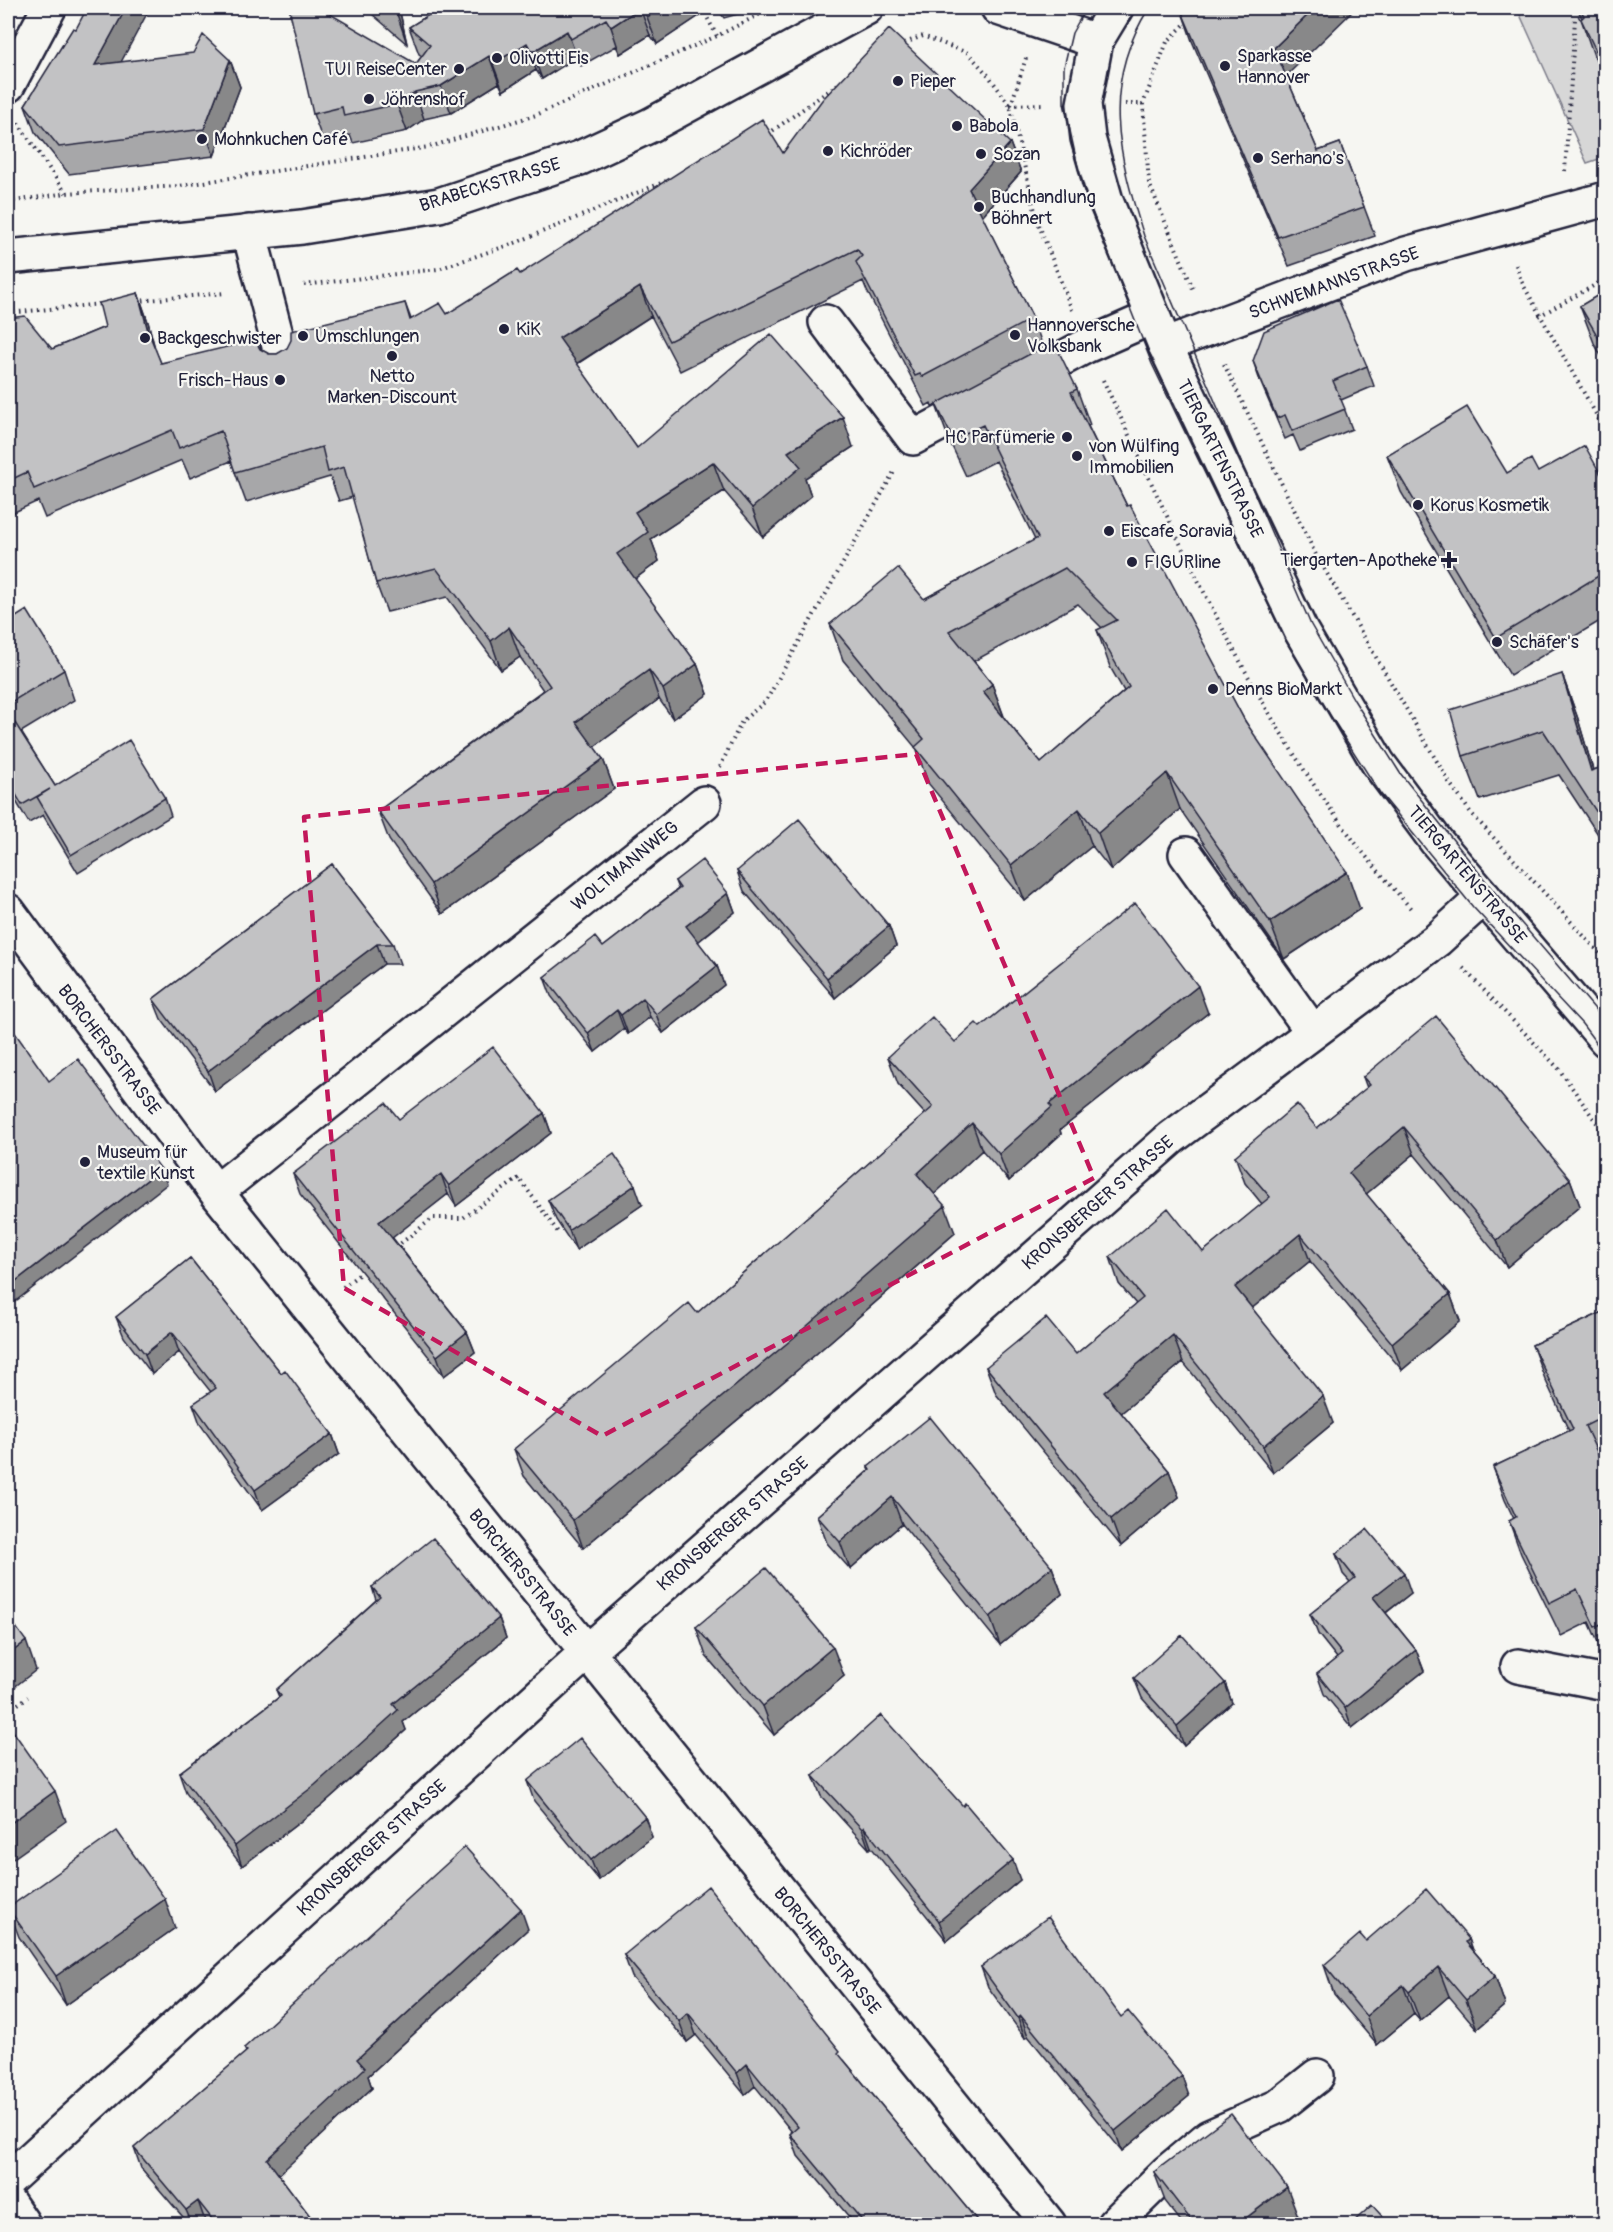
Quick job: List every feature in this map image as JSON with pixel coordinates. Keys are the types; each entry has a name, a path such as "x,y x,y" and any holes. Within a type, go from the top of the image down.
{"street":[{"path":"8,85 49,8"},
{"name":"BRABECKSTRASSE","path":"8,257 302,227 439,205 580,158 651,125 866,8"},
{"path":"998,8 1096,41"},
{"name":"TIERGARTENSTRASSE","path":"1116,8 1096,41 1084,104 1088,138 1106,201 1159,331 1301,631 1343,707 1413,812 1605,1040"},
{"name":"SCHWEMANNSTRASSE","path":"1159,331 1209,329 1406,254 1605,199"},
{"path":"249,232 284,364"},
{"path":"826,322 913,438 1086,346 1159,331"},
{"name":"WOLTMANNWEG","path":"216,1192 704,803"},
{"path":"1186,854 1312,1031"},
{"name":"KRONSBERGER STRASSE","path":"8,2180 586,1653 1171,1138 1437,940 1484,897"},
{"name":"BORCHERSSTRASSE","path":"8,911 216,1192 586,1653 1050,2224"},
{"path":"1518,1666 1605,1683"},
{"path":"1114,2224 1167,2172 1209,2137 1279,2106 1317,2076"},
{"path":"8,2202 23,2224"}],"path":[{"path":"702,8 717,36"},
{"path":"8,202 66,193 179,186 429,147 536,115 717,36 772,8"},
{"path":"1573,208 1565,176 1575,19 1592,11"},
{"path":"1195,14 1167,42 1156,65 1143,104 1144,142 1149,183 1209,329 1315,553 1449,782 1471,813 1605,960"},
{"path":"14,117 66,193"},
{"path":"1505,227 1521,281 1605,432"},
{"path":"1539,316 1605,279"},
{"path":"704,803 742,721 766,701 913,438"},
{"path":"386,1254 433,1218 463,1218 519,1179 560,1235"},
{"path":"311,1311 367,1268"},
{"path":"8,1711 28,1697"}],"highlighted area":[{"path":"916,754 1094,1178 602,1436 344,1288 304,817"}],"shaded area":[{"path":"1517,8 1605,8 1605,157 1587,163"}],"building":[{"path":"87,8 126,8 95,65 193,53 203,35 230,60 204,129 59,147 25,105 73,28 76,29"},
{"path":"289,8 320,8 416,64 430,45 409,27 440,8 640,8 611,27 606,19 571,39 567,31 532,52 527,43 493,64 489,56 441,86 415,92 397,104 344,116 342,107 313,114"},
{"path":"640,8 661,8 647,17"},
{"path":"1190,8 1315,8 1274,48 1318,151 1340,143 1364,207 1278,237 1182,12"},
{"path":"1580,8 1605,8 1605,70 1581,19 1584,16"},
{"path":"889,29 1010,143 969,189 1033,318 922,377 920,374 915,376 856,262 862,256 857,249 669,341 640,287 559,338 637,448 771,334 843,417 788,452 801,467 752,508 713,462 635,512 648,532 617,554 697,664 663,689 649,670 576,722 603,759 431,884 378,811 550,686 509,627 491,641 436,568 376,583 344,467 328,472 322,447 235,472 221,431 179,448 172,430 34,489 27,472 8,481 8,318 25,316 52,349 105,327 99,303 138,293 148,331 161,363 255,340 260,349 269,354 277,354 287,348 291,340 291,331 405,303 410,320 440,303 447,314 517,270 520,274 762,119 783,153 822,100"},
{"path":"1605,291 1605,349 1580,306"},
{"path":"1338,299 1367,366 1333,381 1345,409 1292,431 1285,415 1277,418 1253,361 1264,331"},
{"path":"1047,345 1049,349 1056,346 1077,389 1071,392 1127,506 1130,505 1245,721 1347,872 1270,922 1167,773 1098,833 1079,809 1011,865 915,747 924,739 830,624 898,568 924,599 1038,538 983,425 953,439 936,404","holes":["1065,568 1117,620 1097,630 1129,687 1041,763 983,692 992,684 949,631"]},
{"path":"1467,407 1507,473 1531,459 1538,472 1585,446 1605,482 1605,572 1496,638 1387,455"},
{"path":"27,610 64,670 8,704 8,622"},
{"path":"1562,674 1591,771 1605,766 1605,825 1543,730 1463,756 1450,710"},
{"path":"15,723 55,786 129,740 165,798 71,855 37,797 50,789 22,805 8,781 8,727"},
{"path":"799,819 889,926 827,978 737,871"},
{"path":"702,860 728,893 686,926 717,966 656,1014 643,998 621,1015 617,1010 588,1033 544,977 595,937 603,947 680,888 675,881"},
{"path":"332,864 393,944 377,944 208,1071 153,999"},
{"path":"1135,903 1198,986 1049,1104 1052,1107 999,1154 972,1123 917,1174 945,1206 791,1340 573,1520 514,1449 689,1303 697,1313 933,1107 888,1057 932,1017 955,1042 976,1023 980,1027"},
{"path":"1436,1016 1570,1179 1497,1240 1404,1127 1349,1173 1450,1294 1392,1343 1300,1234 1235,1287 1323,1396 1263,1446 1173,1335 1104,1392 1169,1471 1111,1519 986,1367 1046,1318 1076,1354 1143,1298 1110,1257 1168,1208 1203,1252 1270,1197 1235,1156 1297,1104 1317,1128 1370,1085 1363,1077"},
{"path":"8,1023 49,1081 78,1059 161,1169 8,1287"},
{"path":"493,1047 544,1113 449,1186 441,1174 379,1222 467,1332 437,1356 293,1174 386,1103 399,1119"},
{"path":"614,1154 635,1185 569,1230 548,1200"},
{"path":"190,1258 281,1373 285,1370 332,1434 255,1490 193,1404 216,1388 172,1332 145,1354 116,1317"},
{"path":"1605,1311 1605,1416 1585,1426 1605,1469 1605,1622 1595,1627 1577,1589 1549,1603 1509,1521 1516,1517 1493,1467 1573,1429 1532,1345"},
{"path":"930,1417 1052,1567 990,1617 892,1497 840,1542 817,1516 870,1470 868,1467"},
{"path":"1367,1529 1404,1573 1373,1597 1416,1650 1345,1708 1317,1674 1342,1654 1310,1614 1355,1578 1336,1554"},
{"path":"433,1538 499,1618 393,1704 398,1710 315,1785 235,1846 179,1773 281,1696 276,1690 380,1597 372,1587"},
{"path":"766,1568 833,1647 763,1706 696,1627"},
{"path":"8,1616 26,1641 8,1655"},
{"path":"1182,1635 1225,1683 1177,1726 1134,1678"},
{"path":"881,1715 963,1806 965,1803 1013,1860 939,1921 864,1827 862,1829 813,1776"},
{"path":"8,1724 55,1791 8,1825"},
{"path":"580,1738 645,1817 591,1860 527,1781"},
{"path":"117,1831 165,1899 56,1976 8,1908"},
{"path":"465,1847 521,1909 357,2059 365,2068 267,2159 316,2224 216,2224 198,2201 186,2210 134,2148 247,2051 244,2048"},
{"path":"708,1886 840,2051 838,2053 980,2224 865,2224 790,2134 798,2127 747,2064 737,2073 688,2013 679,2021 624,1955"},
{"path":"1426,1889 1469,1939 1466,1942 1495,1976 1466,2000 1438,1967 1409,1992 1403,1985 1366,2016 1324,1965 1360,1934 1366,1941"},
{"path":"1048,1917 1121,2017 1128,2011 1182,2076 1115,2131 1021,2016 1018,2018 981,1967"},
{"path":"1231,2114 1287,2187 1238,2224 1194,2224 1154,2172"},
{"path":"1372,2205 1389,2224 1351,2224"}],"tram line":[{"path":"1086,8 1072,33 1064,67 1064,103 1082,186 1152,364 1285,639 1380,793 1473,907 1582,1024 1606,1056"},
{"path":"1149,8 1134,37 1124,65 1119,92 1118,120 1127,177 1144,236 1311,625 1354,700 1400,773 1492,889 1606,1022"}],"place":[{"name":"Olivotti Eis","path":"497,58"},
{"name":"Sparkasse Hannover","path":"1225,66"},
{"name":"TUI ReiseCenter","path":"459,69"},
{"name":"Pieper","path":"898,81"},
{"name":"Jöhrenshof","path":"369,99"},
{"name":"Babola","path":"957,126"},
{"name":"Mohnkuchen Café","path":"202,139"},
{"name":"Kichröder","path":"828,151"},
{"name":"Sozan","path":"981,154"},
{"name":"Serhano's","path":"1258,158"},
{"name":"Buchhandlung Böhnert","path":"979,207"},
{"name":"KiK","path":"504,329"},
{"name":"Hannoversche Volksbank","path":"1015,335"},
{"name":"Umschlungen","path":"303,336"},
{"name":"Backgeschwister","path":"145,338"},
{"name":"Netto Marken-Discount","path":"392,356"},
{"name":"Frisch-Haus","path":"280,380"},
{"name":"HC Parfümerie","path":"1067,437"},
{"name":"von Wülfing Immobilien","path":"1077,456"},
{"name":"Korus Kosmetik","path":"1418,505"},
{"name":"Eiscafe Soravia","path":"1109,531"},
{"name":"Tiergarten-Apotheke","path":"1449,560"},
{"name":"FIGURline","path":"1132,562"},
{"name":"Schäfer's","path":"1497,642"},
{"name":"Denns BioMarkt","path":"1213,689"},
{"name":"Museum für textile Kunst","path":"85,1162"}]}
